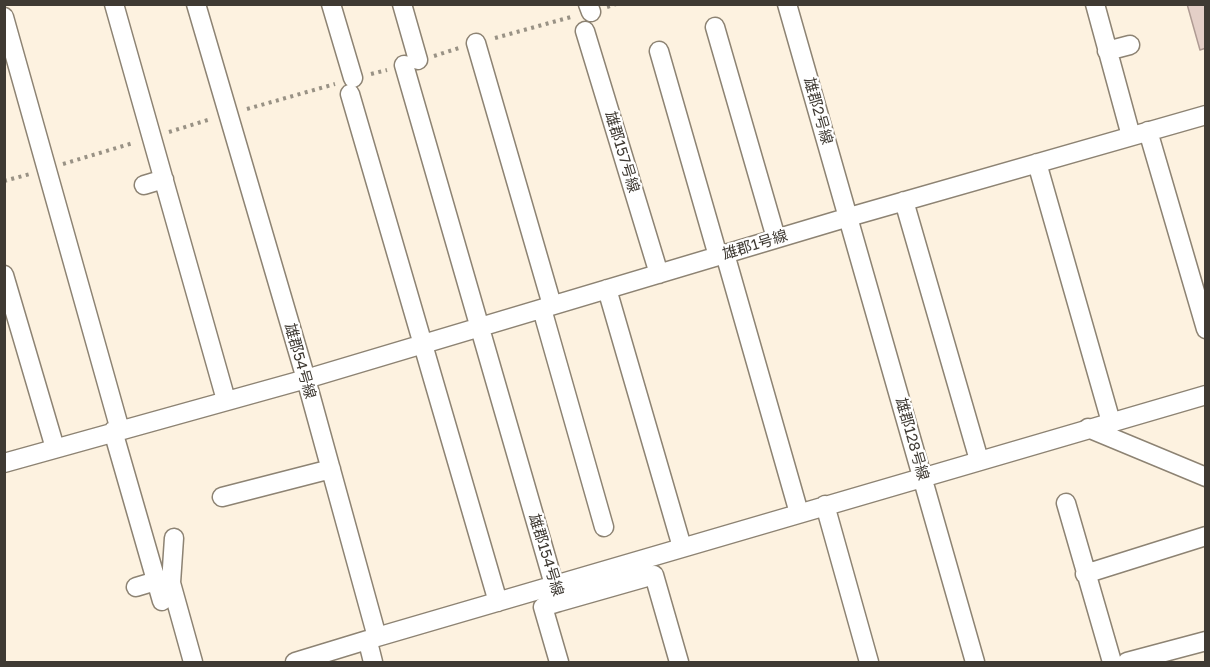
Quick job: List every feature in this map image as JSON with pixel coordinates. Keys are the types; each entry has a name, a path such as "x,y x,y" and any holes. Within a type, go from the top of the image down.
{"street":[{"path":"114,4 226,400"},
{"name":"雄郡54号線","path":"196,4 306,379 372,639 373,663"},
{"path":"332,4 351,86 498,602"},
{"name":"雄郡154号線","path":"402,4 411,63 480,327 556,594 654,575 679,663"},
{"name":"雄郡2号線","path":"787,4 849,216"},
{"path":"1095,4 1107,51 1140,134 1206,329"},
{"path":"4,17 162,601"},
{"path":"715,27 776,238"},
{"name":"雄郡157号線","path":"585,31 659,274"},
{"path":"476,44 604,527"},
{"path":"1107,51 1130,45"},
{"path":"659,51 799,513"},
{"name":"雄郡1号線","path":"4,463 306,379 849,216 1206,115"},
{"path":"1037,163 1111,422"},
{"path":"144,185 164,179"},
{"path":"904,201 979,460"},
{"name":"雄郡128号線","path":"849,216 975,663"},
{"path":"4,275 15,346 55,448"},
{"path":"607,289 682,547"},
{"path":"296,663 498,602 556,594 682,547 1206,395"},
{"path":"1088,428 1206,477"},
{"path":"222,497 330,469"},
{"path":"1066,503 1112,663"},
{"path":"825,505 869,663"},
{"path":"1085,574 1206,536"},
{"path":"174,538 171,583 193,663"},
{"path":"136,586 156,581"},
{"path":"556,594 543,607 559,663"},
{"path":"1127,663 1206,641"}],"path":[{"path":"4,181 228,114 351,86 411,63 590,8 616,4"}],"building":[{"path":"1187,4 1206,4 1206,48 1200,50"}]}
